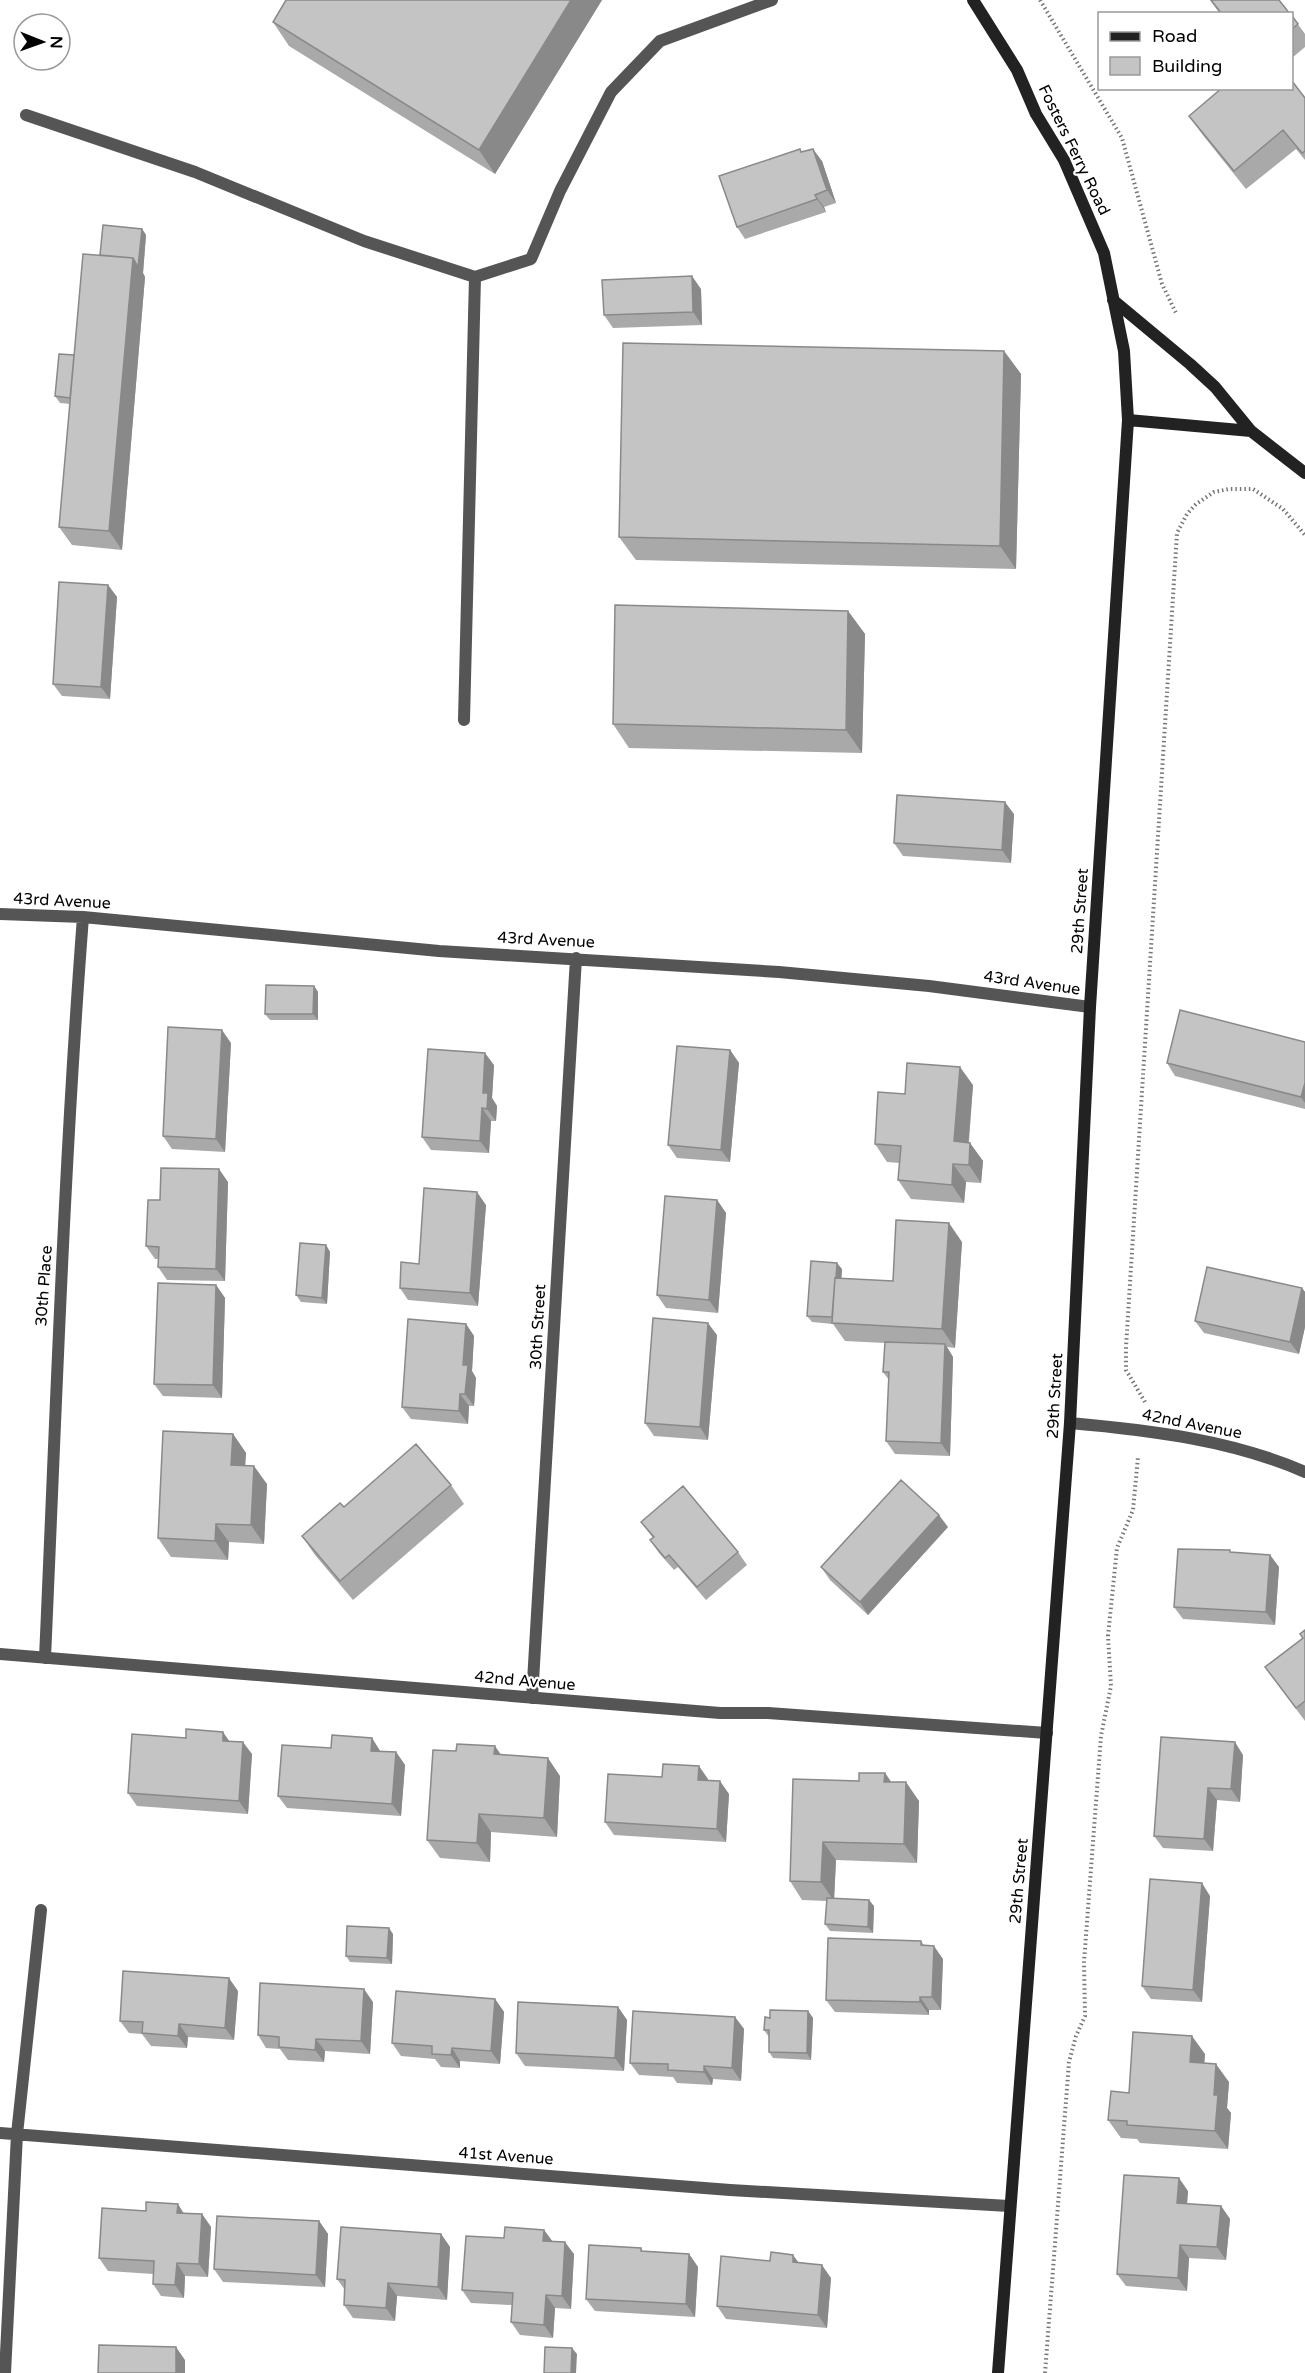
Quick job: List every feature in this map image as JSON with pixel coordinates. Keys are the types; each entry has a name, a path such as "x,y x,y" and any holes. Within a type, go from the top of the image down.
{"street":[{"path":"26,115 195,172 364,241 475,277 531,259 560,191 611,92 660,41 772,0"},
{"name":"Fosters Ferry Road","path":"973,0 1017,70 1036,114 1064,160 1104,253 1124,351 1128,420"},
{"path":"464,720 475,277"},
{"path":"1113,300 1215,387 1251,431 1305,473"},
{"path":"1128,420 1251,431"},
{"name":"29th Street","path":"998,2373 1070,1423 1090,1007 1128,420"},
{"name":"43rd Avenue","path":"0,914 83,917 439,951 779,972 929,986 1090,1007"},
{"name":"30th Place","path":"45,1658 59,1307 66,1208 72,1059 83,917"},
{"name":"30th Street","path":"532,1698 576,958"},
{"name":"42nd Avenue","path":"1070,1423 1141,1430 1247,1451 1305,1472"},
{"name":"42nd Avenue","path":"0,1654 720,1713 768,1713 1047,1732"},
{"path":"5,2373 16,2134 40,1910"},
{"name":"41st Avenue","path":"0,2133 730,2190 1009,2206"}],"path":[{"path":"1040,0 1122,138 1162,284 1180,323"},
{"path":"1045,2373 1070,2062 1076,2036 1085,2016 1084,1962 1101,1736 1111,1686 1108,1636 1117,1548 1133,1510 1146,1403 1126,1371 1126,1347 1177,533 1187,513 1214,492 1229,489 1253,489 1283,509 1305,535"}],"building":[{"path":"286,0 571,0 479,150 273,22"},
{"path":"1211,0 1279,0 1288,12 1220,12"},
{"path":"1293,17 1298,24 1293,28"},
{"path":"1293,82 1305,98 1305,151 1302,153 1283,130 1234,171 1189,116 1220,90 1293,90"},
{"path":"800,149 801,152 813,149 827,190 815,195 817,199 737,227 719,176"},
{"path":"103,225 142,229 138,267 133,258 100,255"},
{"path":"83,254 133,258 109,531 59,527"},
{"path":"692,276 693,312 604,315 602,280"},
{"path":"623,343 1004,351 1000,546 619,537"},
{"path":"59,354 74,355 70,398 55,396"},
{"path":"59,582 108,585 101,687 53,684"},
{"path":"615,605 848,611 846,730 613,724"},
{"path":"897,795 1005,802 1002,850 894,843"},
{"path":"266,985 314,986 313,1014 265,1014"},
{"path":"1180,1010 1305,1042 1305,1083 1301,1097 1167,1063"},
{"path":"168,1027 222,1030 216,1139 163,1136"},
{"path":"677,1046 730,1050 721,1150 668,1145"},
{"path":"428,1049 485,1053 483,1093 488,1093 487,1109 482,1108 480,1141 422,1137"},
{"path":"907,1063 960,1067 954,1141 970,1143 969,1165 953,1164 952,1185 898,1180 901,1146 875,1144 878,1092 905,1094"},
{"path":"161,1168 219,1169 216,1269 158,1267 159,1247 146,1246 148,1200 160,1200"},
{"path":"424,1188 477,1192 470,1293 400,1288 401,1262 419,1264"},
{"path":"665,1196 717,1200 709,1300 657,1295"},
{"path":"896,1220 949,1223 942,1329 832,1323 835,1278 893,1281"},
{"path":"300,1243 326,1245 322,1298 296,1295"},
{"path":"811,1261 837,1263 832,1317 807,1316"},
{"path":"1207,1267 1302,1288 1290,1342 1195,1321"},
{"path":"158,1283 216,1285 213,1385 154,1384"},
{"path":"653,1318 708,1323 700,1427 645,1423"},
{"path":"408,1319 466,1324 463,1365 468,1365 465,1394 460,1394 459,1411 402,1407"},
{"path":"885,1342 945,1344 941,1443 886,1441 889,1372 883,1372"},
{"path":"163,1431 233,1434 231,1465 254,1466 251,1525 216,1524 215,1541 158,1538"},
{"path":"416,1444 451,1485 340,1581 302,1536 340,1503 344,1507"},
{"path":"901,1480 939,1515 860,1602 821,1567"},
{"path":"683,1486 738,1552 697,1587 669,1555 665,1558 650,1540 654,1537 641,1522"},
{"path":"1178,1549 1230,1550 1230,1552 1270,1555 1266,1612 1174,1607"},
{"path":"1305,1630 1305,1701 1296,1708 1265,1667 1303,1638 1300,1634"},
{"path":"186,1729 223,1732 223,1741 243,1742 239,1801 128,1793 132,1734 186,1738"},
{"path":"332,1735 372,1738 371,1751 396,1752 392,1804 278,1796 282,1745 331,1748"},
{"path":"1161,1737 1235,1742 1231,1789 1208,1788 1204,1839 1154,1836"},
{"path":"457,1744 495,1746 494,1754 548,1758 544,1818 479,1814 477,1843 427,1840 433,1750 456,1751"},
{"path":"663,1764 699,1766 698,1780 720,1781 717,1829 605,1822 608,1774 662,1777"},
{"path":"859,1773 885,1773 884,1782 906,1782 904,1844 823,1842 821,1882 790,1881 793,1779 859,1781"},
{"path":"1150,1879 1202,1883 1193,1990 1142,1986"},
{"path":"827,1898 869,1900 868,1927 825,1924"},
{"path":"347,1926 389,1928 387,1958 346,1956"},
{"path":"828,1938 921,1941 921,1945 934,1946 932,1997 920,1997 920,2002 826,2000"},
{"path":"123,1971 229,1978 225,2028 179,2024 178,2036 142,2033 143,2022 120,2021"},
{"path":"260,1983 364,1989 361,2041 316,2039 315,2050 279,2047 279,2037 258,2035"},
{"path":"396,1991 495,1999 491,2051 452,2048 451,2055 432,2054 432,2046 392,2043"},
{"path":"518,2002 618,2007 615,2058 516,2053"},
{"path":"770,2010 808,2011 807,2053 769,2052 769,2030 764,2030 765,2017 770,2018"},
{"path":"633,2011 735,2017 732,2068 704,2066 704,2072 668,2070 668,2064 630,2063"},
{"path":"1133,2032 1192,2036 1190,2062 1216,2064 1214,2095 1218,2095 1215,2131 1127,2125 1127,2121 1108,2120 1111,2091 1129,2093"},
{"path":"1124,2175 1179,2178 1177,2203 1221,2206 1217,2247 1180,2245 1178,2278 1117,2274"},
{"path":"146,2202 178,2204 177,2213 202,2214 199,2264 177,2263 175,2285 153,2284 154,2261 99,2258 102,2208 146,2211"},
{"path":"217,2216 319,2221 316,2275 214,2269"},
{"path":"341,2227 441,2234 438,2287 388,2283 386,2308 344,2305 345,2280 337,2279"},
{"path":"505,2227 544,2230 543,2241 565,2242 562,2296 546,2295 544,2325 511,2322 513,2293 462,2290 466,2236 504,2238"},
{"path":"589,2245 689,2254 686,2304 586,2299"},
{"path":"771,2252 793,2255 793,2262 822,2265 818,2315 717,2306 721,2256 770,2261"},
{"path":"99,2345 176,2347 176,2373 98,2373"},
{"path":"545,2347 572,2348 571,2373 544,2373"}]}
